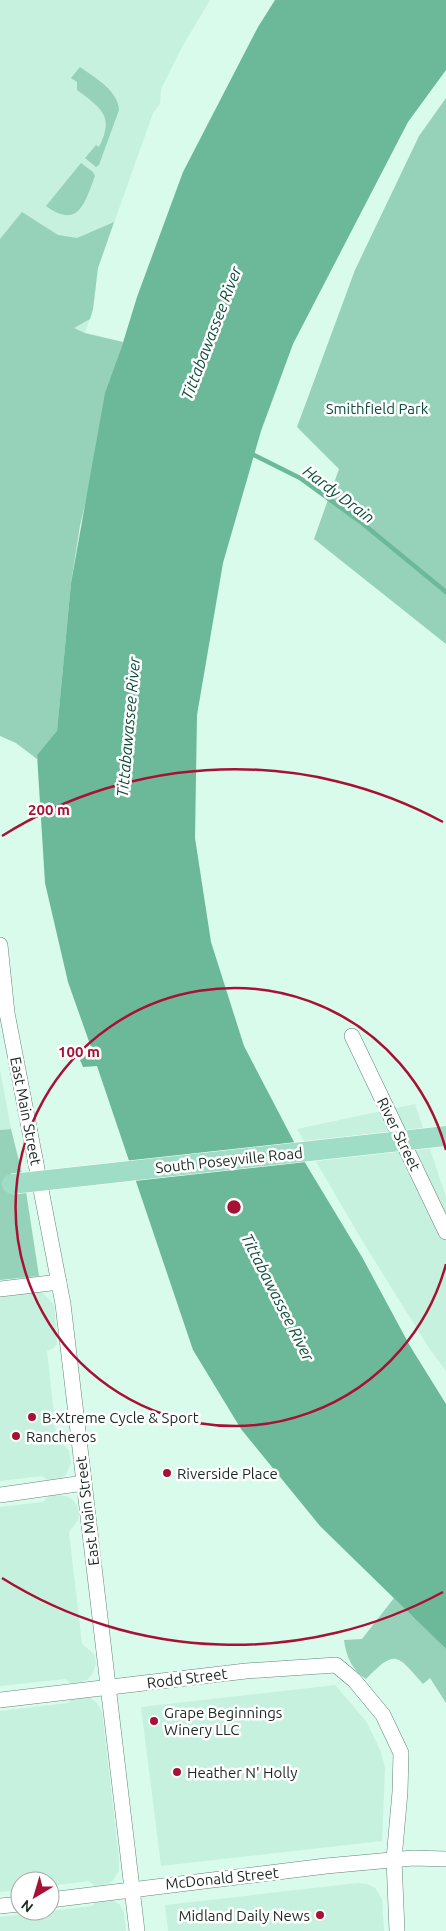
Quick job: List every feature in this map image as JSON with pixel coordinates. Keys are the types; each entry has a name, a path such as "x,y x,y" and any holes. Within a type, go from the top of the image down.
{"main road":[{"name":"South Poseyville Road","path":"12,1184 446,1136"}],"street":[{"name":"East Main Street","path":"0,945 7,1013 66,1324 137,1931"},
{"name":"River Street","path":"352,1036 446,1232"},
{"path":"0,1289 59,1282"},
{"path":"0,1495 84,1483"},
{"name":"Rodd Street","path":"0,1700 246,1671 336,1665 365,1691 383,1715 401,1753 400,1792 394,1859 397,1931"},
{"name":"McDonald Street","path":"60,1899 132,1888 394,1859 446,1859"}],"shaded area":[{"path":"0,0 210,0 182,47 161,89 160,104 153,113 98,268 93,309 85,333 0,297"},
{"path":"0,1070 11,1129 0,1130"},
{"path":"415,1104 446,1197 446,1371 429,1348 363,1242 297,1129"},
{"path":"38,1291 43,1293 54,1305 57,1343 54,1348 47,1351 57,1442 63,1444 69,1451 71,1463 66,1475 60,1479 48,1480 42,1476 0,1481 0,1295"},
{"path":"49,1496 66,1496 72,1499 77,1506 79,1514 78,1520 69,1532 82,1644 94,1654 96,1663 93,1673 87,1680 76,1683 71,1683 65,1679 0,1686 0,1507 43,1502"},
{"path":"335,1685 366,1721 381,1752 385,1768 382,1841 161,1866 141,1707"},
{"path":"73,1697 90,1698 97,1703 102,1712 119,1871 108,1884 95,1886 89,1881 60,1885 60,1871 10,1871 10,1891 0,1892 0,1711 68,1703"},
{"path":"358,1883 367,1884 378,1892 382,1900 384,1931 168,1931 165,1905"},
{"path":"113,1900 120,1905 124,1913 126,1931 0,1931 0,1917 10,1916 10,1921 60,1921 60,1910 92,1906 97,1901"}],"green space":[{"path":"80,67 105,85 115,96 118,103 119,110 99,165 96,167 85,158 96,145 99,147 106,128 105,120 99,108 77,90 77,82 71,78"},
{"name":"Smithfield Park","path":"446,98 446,644 314,539 339,469 297,427 355,270 419,136"},
{"path":"81,163 93,172 95,176 88,195 79,210 73,214 57,213 46,206"},
{"path":"22,212 58,235 77,238 114,222 98,268 90,319 74,328 85,333 123,342 80,526 71,583 57,732 37,755 37,759 16,743 0,736 0,239"},
{"path":"11,1129 25,1185 39,1276 0,1280 0,1130"},
{"path":"394,1598 446,1649 446,1703 430,1678 423,1684 407,1667 396,1659 390,1659 384,1663 366,1679 357,1671 346,1652 344,1640 362,1639"}],"water":[{"name":"Tittabawassee River","path":"275,0 446,0 446,70 408,122 293,344 261,431 223,563 197,715 195,838 211,942 244,1046 304,1161 362,1257 410,1346 446,1404 446,1649 320,1526 241,1429 193,1350 97,1066 83,1067 80,1060 92,1050 68,982 45,883 37,755 57,731 71,583 105,393 137,297 183,172 258,27"}],"waterway":[{"name":"Hardy Drain","path":"250,453 300,478 362,523 446,592"}],"place":[{"name":"B-Xtreme Cycle & Sport","path":"32,1417"},
{"name":"Rancheros","path":"16,1436"},
{"name":"Riverside Place","path":"167,1473"},
{"name":"Grape Beginnings Winery LLC","path":"154,1721"},
{"name":"Heather N' Holly","path":"177,1772"},
{"name":"Midland Daily News","path":"320,1915"}]}
